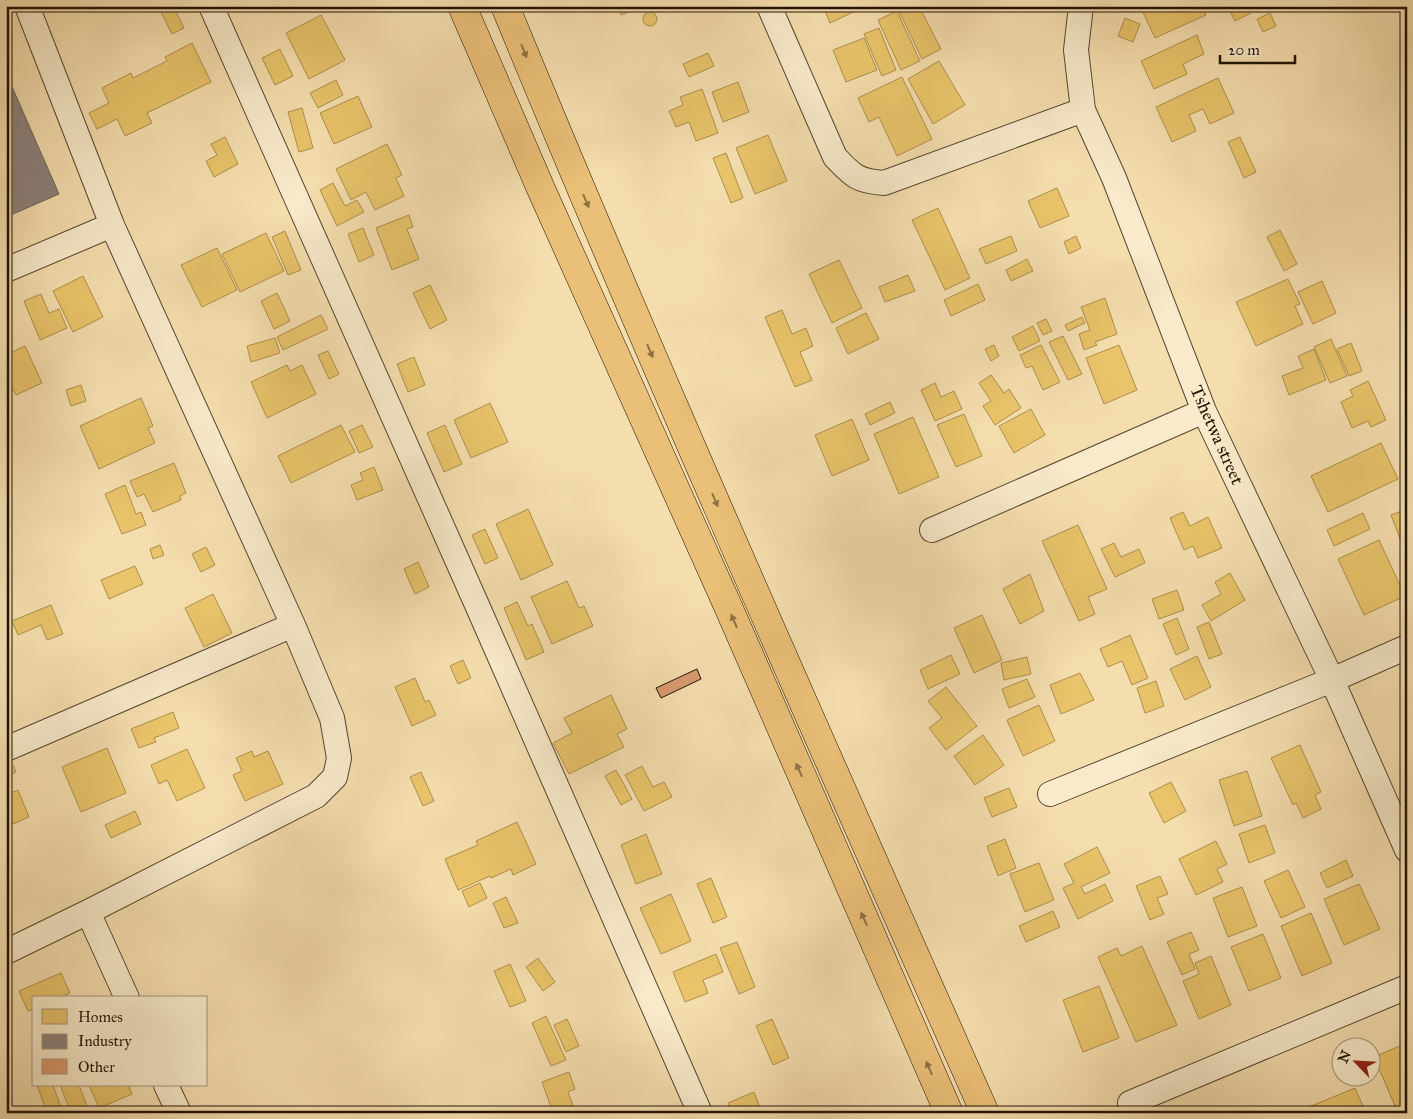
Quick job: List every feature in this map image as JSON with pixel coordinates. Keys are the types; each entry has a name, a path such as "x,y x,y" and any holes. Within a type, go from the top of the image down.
{"main road":[{"path":"462,6 545,198 727,604 949,1113"},
{"path":"505,6 572,170 752,586 985,1113"}],"street":[{"path":"6,952 316,796 335,778 338,758 332,718 112,225 27,6"},
{"path":"211,6 700,1113"},
{"path":"769,6 835,157 851,174 865,182 884,183 1083,110"},
{"name":"Tshetwa street","path":"1081,6 1076,50 1083,110 1114,178 1204,411 1332,680 1407,850"},
{"path":"6,270 112,225"},
{"path":"932,530 1204,411"},
{"path":"6,750 292,625"},
{"path":"1050,794 1332,680 1407,647"},
{"path":"88,912 125,996"},
{"path":"1130,1103 1407,987"},
{"path":"166,1086 179,1113"}],"building: Homes":[{"path":"158,6 173,6 184,28 172,34"},
{"path":"618,6 633,6 634,10 621,15"},
{"path":"823,6 866,6 830,23"},
{"path":"912,6 919,6 941,49 922,59 900,13"},
{"path":"1140,6 1202,6 1206,15 1155,38"},
{"path":"1229,6 1265,6 1235,21"},
{"path":"897,11 920,61 901,70 878,20"},
{"path":"650,12 655,14 657,19 655,24 650,26 645,24 643,19 645,14"},
{"path":"1270,13 1276,26 1263,32 1257,19"},
{"path":"321,15 345,60 309,79 286,33"},
{"path":"1125,18 1140,24 1133,42 1118,36"},
{"path":"879,28 896,70 882,76 864,34"},
{"path":"1197,35 1204,54 1183,64 1187,74 1154,89 1141,61"},
{"path":"864,38 877,70 846,82 833,50"},
{"path":"192,43 211,82 147,113 152,123 125,136 117,119 97,129 89,113 109,103 102,88 131,73 133,78 167,61 165,57"},
{"path":"280,49 293,76 275,85 262,58"},
{"path":"708,53 714,66 689,77 683,64"},
{"path":"939,61 965,105 933,124 908,79"},
{"path":"902,77 932,139 897,156 879,117 869,122 858,98"},
{"path":"1218,78 1234,113 1210,124 1203,109 1189,115 1196,131 1172,142 1156,107"},
{"path":"336,80 343,95 318,108 310,93"},
{"path":"738,82 749,112 723,122 712,92"},
{"path":"702,89 718,133 696,141 689,122 676,127 669,111 683,105 680,97"},
{"path":"358,96 372,127 334,144 320,113"},
{"path":"302,108 313,148 299,152 288,112"},
{"path":"768,135 787,181 755,194 736,148"},
{"path":"225,137 238,164 214,177 206,161 217,155 211,144"},
{"path":"1240,137 1256,172 1244,178 1228,142"},
{"path":"387,144 402,175 396,178 404,196 375,210 366,192 351,200 336,169"},
{"path":"726,153 743,198 731,203 713,158"},
{"path":"333,183 345,206 357,200 364,212 337,226 320,190"},
{"path":"1057,188 1069,216 1040,228 1028,201"},
{"path":"938,208 970,278 945,290 912,220"},
{"path":"409,215 413,227 407,229 419,259 392,270 376,228"},
{"path":"363,228 374,255 359,262 348,234"},
{"path":"1280,230 1297,264 1284,271 1267,237"},
{"path":"285,231 301,270 288,275 272,237"},
{"path":"266,233 284,271 240,292 222,254"},
{"path":"1011,236 1017,251 986,264 979,249"},
{"path":"1076,236 1081,248 1069,254 1064,242"},
{"path":"217,248 237,290 202,307 181,265"},
{"path":"1027,259 1033,271 1011,281 1006,270"},
{"path":"839,260 862,308 832,323 809,274"},
{"path":"908,275 915,291 885,302 879,287"},
{"path":"83,276 103,317 73,332 53,291"},
{"path":"1288,279 1300,304 1295,306 1303,324 1256,346 1236,302"},
{"path":"1322,281 1336,313 1313,324 1298,292"},
{"path":"978,284 985,300 951,316 944,300"},
{"path":"430,285 447,320 430,329 413,293"},
{"path":"277,293 290,321 274,329 261,301"},
{"path":"41,294 49,313 59,309 67,328 40,340 24,301"},
{"path":"1105,298 1117,334 1095,342 1097,345 1084,350 1079,334 1090,330 1081,307"},
{"path":"782,310 792,334 806,328 813,346 800,352 812,380 795,387 765,317"},
{"path":"866,313 879,339 848,354 836,328"},
{"path":"321,315 328,329 283,350 277,337"},
{"path":"1082,317 1085,323 1068,331 1065,325"},
{"path":"1046,319 1052,331 1043,335 1037,323"},
{"path":"1033,326 1040,341 1019,351 1012,337"},
{"path":"1063,336 1082,374 1068,380 1049,342"},
{"path":"275,338 280,353 251,362 247,346"},
{"path":"1331,339 1347,376 1330,383 1314,347"},
{"path":"1351,343 1362,371 1349,376 1337,349"},
{"path":"994,345 999,356 991,361 985,349"},
{"path":"1041,345 1060,382 1043,390 1032,366 1026,368 1020,355"},
{"path":"1119,345 1137,390 1104,404 1086,358"},
{"path":"25,346 42,383 16,395 6,375 6,355"},
{"path":"1314,349 1326,380 1289,395 1282,376 1303,368 1298,356"},
{"path":"328,351 339,374 329,379 318,355"},
{"path":"414,357 425,385 408,392 397,364"},
{"path":"287,365 290,371 302,365 316,394 267,418 251,382"},
{"path":"991,375 1004,393 1009,389 1021,408 995,425 983,406 991,401 979,383"},
{"path":"1368,381 1386,420 1371,427 1368,421 1352,428 1341,402 1353,396 1350,390"},
{"path":"935,383 941,397 954,391 962,409 935,421 921,390"},
{"path":"81,385 86,401 71,406 66,390"},
{"path":"141,398 153,426 148,428 155,443 99,469 80,426"},
{"path":"890,402 895,413 870,425 865,414"},
{"path":"490,403 508,442 471,458 454,420"},
{"path":"1031,409 1045,435 1014,453 999,426"},
{"path":"964,414 982,456 956,467 937,425"},
{"path":"913,417 939,477 899,494 874,434"},
{"path":"852,419 869,460 832,476 815,435"},
{"path":"341,425 355,452 291,483 278,456"},
{"path":"362,425 373,447 359,453 349,431"},
{"path":"445,425 462,464 444,472 427,433"},
{"path":"1381,443 1398,479 1328,512 1311,476"},
{"path":"174,463 186,493 180,496 181,500 153,512 144,494 137,497 130,481"},
{"path":"374,467 383,490 357,500 351,485 363,480 360,473"},
{"path":"125,485 136,514 141,512 146,525 122,534 105,494"},
{"path":"528,509 553,565 521,580 496,524"},
{"path":"1407,509 1407,539 1401,541 1391,515"},
{"path":"1183,512 1190,526 1208,517 1222,548 1198,558 1193,546 1184,550 1170,518"},
{"path":"1363,513 1370,529 1334,546 1327,530"},
{"path":"1078,525 1107,589 1088,597 1095,614 1079,621 1042,541"},
{"path":"485,529 498,558 485,564 472,535"},
{"path":"1379,540 1405,596 1364,615 1338,559"},
{"path":"1114,543 1121,557 1139,549 1145,563 1115,577 1101,549"},
{"path":"160,545 164,555 153,559 150,549"},
{"path":"206,547 215,565 201,572 192,554"},
{"path":"418,562 429,587 415,594 404,569"},
{"path":"135,566 143,584 109,599 101,580"},
{"path":"1230,573 1245,600 1211,621 1202,605 1221,594 1215,582"},
{"path":"1030,574 1044,611 1020,624 1003,589"},
{"path":"567,581 579,608 584,606 593,626 552,644 531,597"},
{"path":"1177,590 1184,610 1159,619 1152,599"},
{"path":"213,594 232,633 204,647 185,608"},
{"path":"517,602 528,626 532,624 544,652 526,660 504,608"},
{"path":"51,605 63,634 47,640 41,625 18,635 12,621"},
{"path":"982,615 1002,660 974,673 954,628"},
{"path":"6,618 12,631 6,633"},
{"path":"1177,618 1189,649 1176,655 1163,624"},
{"path":"1209,622 1222,654 1209,659 1197,627"},
{"path":"1130,635 1148,678 1132,685 1122,661 1108,667 1100,649"},
{"path":"951,655 960,674 928,689 920,670"},
{"path":"1197,656 1211,687 1185,700 1170,669"},
{"path":"1027,657 1031,674 1004,680 1001,663"},
{"path":"463,660 471,678 458,684 450,666"},
{"path":"1080,673 1094,700 1061,714 1050,685"},
{"path":"415,678 425,702 429,700 436,715 412,726 395,687"},
{"path":"1027,679 1035,697 1009,708 1002,689"},
{"path":"1156,681 1164,706 1145,713 1137,688"},
{"path":"946,687 977,726 946,750 929,728 942,718 928,701"},
{"path":"611,695 627,729 617,734 624,747 569,774 553,743 572,733 564,718"},
{"path":"1039,705 1055,741 1023,756 1007,720"},
{"path":"173,712 179,728 154,738 156,742 139,748 131,729"},
{"path":"983,735 1004,765 975,785 954,756"},
{"path":"1300,745 1321,792 1315,795 1321,809 1303,818 1296,803 1293,805 1271,758"},
{"path":"107,748 126,793 81,812 62,767"},
{"path":"187,749 205,788 177,801 167,780 159,784 151,765"},
{"path":"252,751 254,757 268,751 283,784 245,801 233,775 242,771 236,758"},
{"path":"13,765 16,772 6,777 6,768"},
{"path":"642,766 653,787 664,782 672,797 644,811 625,775"},
{"path":"616,770 632,799 621,805 605,776"},
{"path":"1247,771 1262,816 1234,826 1219,780"},
{"path":"421,772 434,801 423,806 410,777"},
{"path":"1171,782 1186,811 1164,823 1149,793"},
{"path":"1009,788 1017,807 992,817 984,798"},
{"path":"18,790 29,817 6,827 6,795"},
{"path":"135,811 141,824 111,838 105,825"},
{"path":"517,822 536,864 513,875 511,869 491,878 490,876 458,890 445,859 478,845 476,841"},
{"path":"1265,825 1275,853 1249,863 1239,834"},
{"path":"646,834 662,874 636,884 621,845"},
{"path":"1005,839 1016,868 998,876 987,846"},
{"path":"1216,841 1227,864 1217,869 1223,882 1196,895 1179,859"},
{"path":"1097,847 1110,873 1081,887 1085,894 1105,884 1113,901 1078,919 1063,888 1074,883 1064,864"},
{"path":"1346,860 1353,876 1327,888 1320,873"},
{"path":"1039,863 1054,900 1025,912 1010,874"},
{"path":"1288,870 1305,907 1281,918 1264,881"},
{"path":"1160,876 1168,894 1157,898 1164,914 1150,920 1136,886"},
{"path":"711,878 727,917 713,923 697,884"},
{"path":"480,883 487,898 469,907 462,891"},
{"path":"1359,884 1380,929 1344,945 1324,899"},
{"path":"1242,887 1257,926 1228,937 1213,898"},
{"path":"671,894 691,941 661,954 640,908"},
{"path":"506,897 518,923 504,928 493,903"},
{"path":"1053,911 1060,927 1026,942 1019,926"},
{"path":"1311,913 1332,963 1302,976 1281,926"},
{"path":"1191,932 1199,950 1189,954 1195,969 1182,975 1167,942"},
{"path":"1263,934 1281,978 1249,991 1231,947"},
{"path":"737,942 755,987 739,994 720,948"},
{"path":"1142,946 1177,1025 1136,1042 1098,957 1117,948 1121,956"},
{"path":"716,954 723,972 703,980 708,993 685,1002 673,972"},
{"path":"1211,956 1231,1005 1199,1019 1183,981 1199,974 1195,963"},
{"path":"538,958 555,982 543,991 526,967"},
{"path":"510,964 526,1001 510,1007 494,971"},
{"path":"61,973 70,993 63,996 32,996 32,1010 28,1011 19,991"},
{"path":"1099,986 1119,1038 1083,1052 1063,1000"},
{"path":"546,1016 566,1060 551,1066 532,1023"},
{"path":"567,1019 579,1046 566,1052 554,1025"},
{"path":"772,1019 789,1058 773,1065 756,1026"},
{"path":"1407,1043 1407,1113 1398,1113 1380,1071 1380,1054"},
{"path":"569,1072 575,1089 568,1092 575,1111 553,1113 542,1082"},
{"path":"37,1086 53,1086 63,1113 47,1113"},
{"path":"60,1086 79,1086 89,1111 71,1113"},
{"path":"89,1086 128,1086 132,1094 99,1108"},
{"path":"1355,1088 1366,1113 1300,1113 1299,1111"},
{"path":"754,1092 762,1113 732,1113 728,1103"}],"building: Industry":[{"path":"6,73 59,194 6,217"}],"building: Other":[{"path":"697,669 701,679 661,698 656,688"}]}
